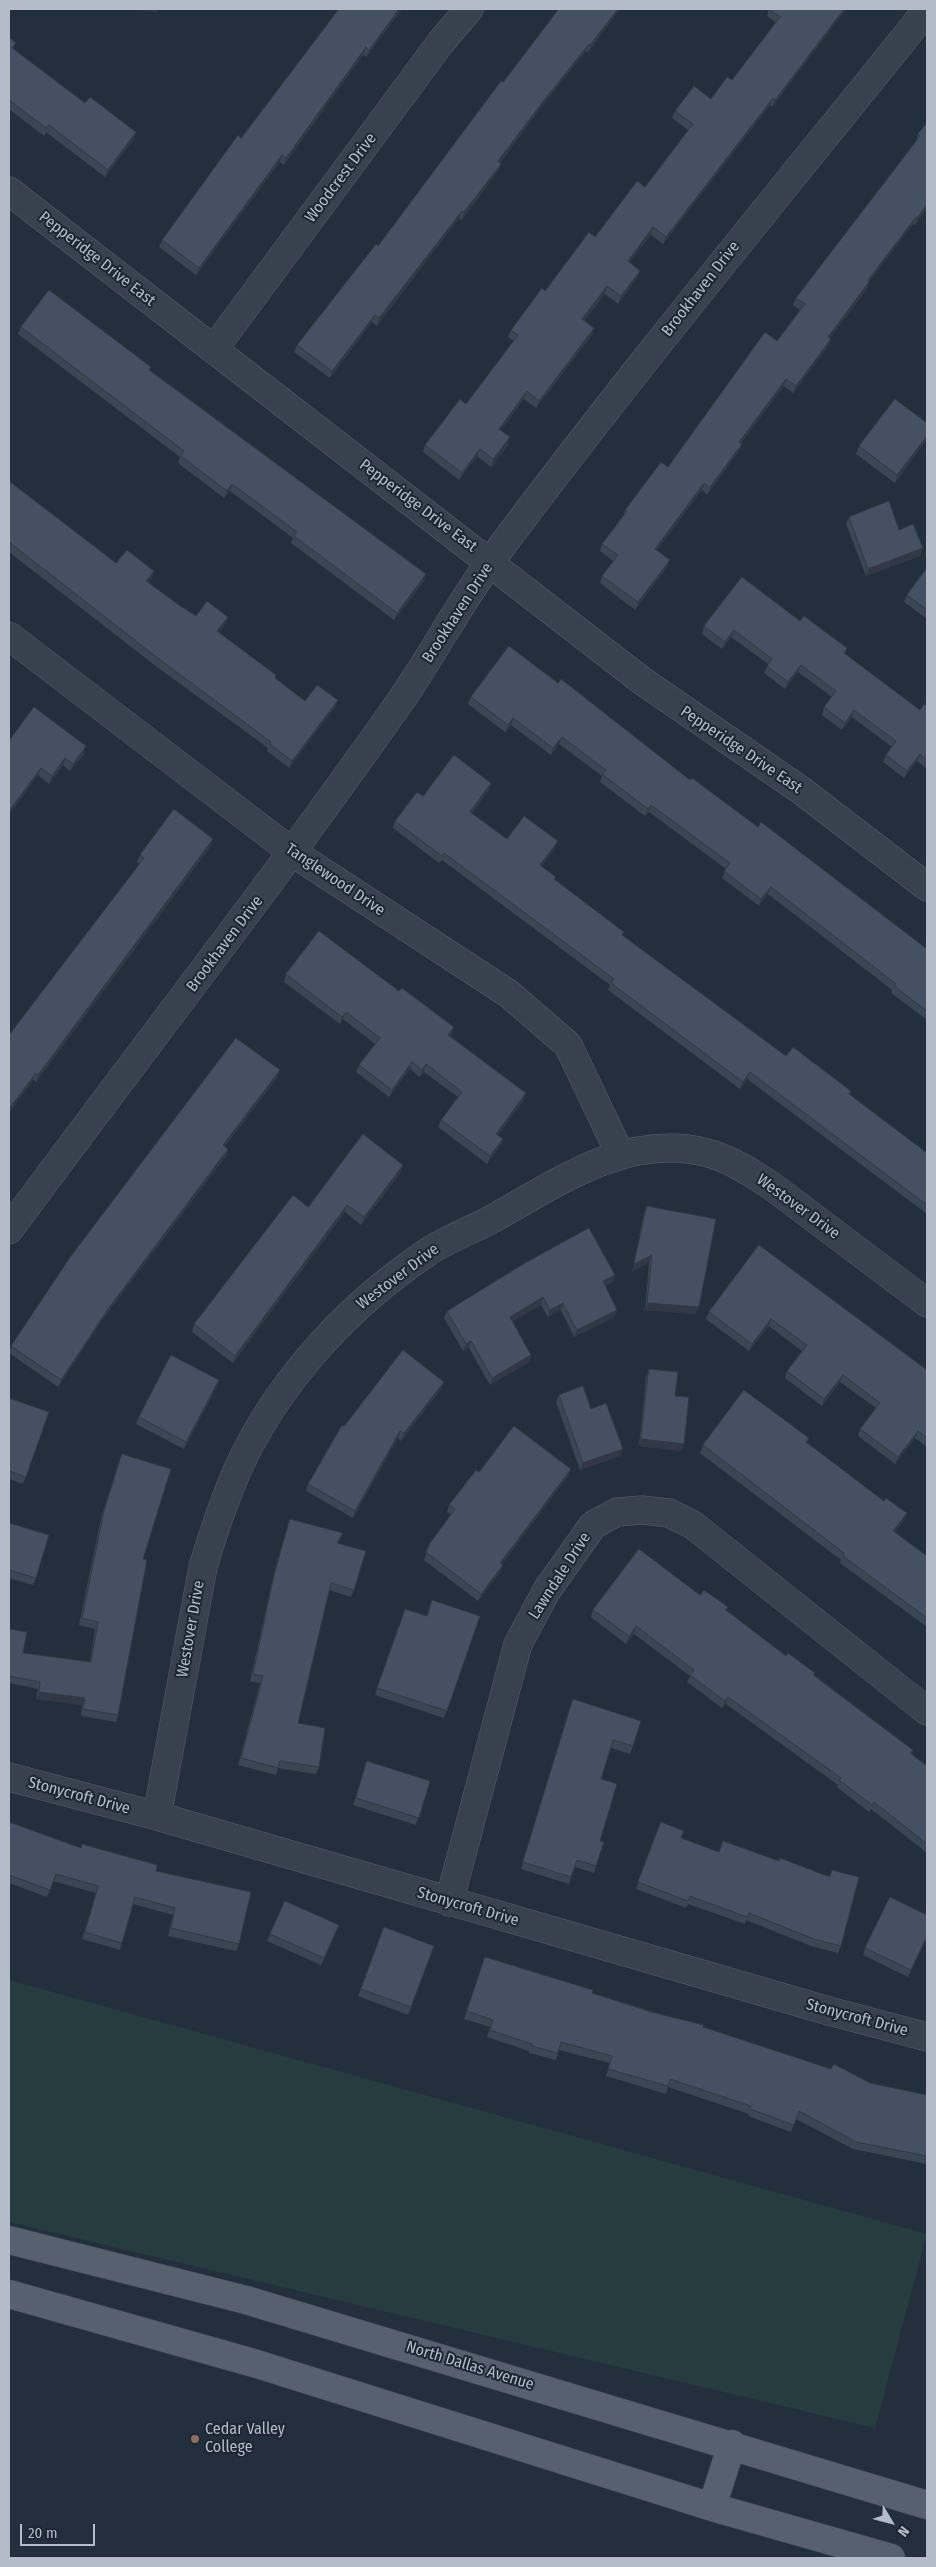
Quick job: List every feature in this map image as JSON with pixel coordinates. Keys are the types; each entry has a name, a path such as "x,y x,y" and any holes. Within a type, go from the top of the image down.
{"main road":[{"name":"North Dallas Avenue","path":"9,2240 246,2300 732,2444 927,2504"},
{"path":"9,2294 257,2364 712,2507 891,2558"},
{"path":"712,2507 732,2444"}],"street":[{"name":"Woodcrest Drive","path":"214,349 441,42 469,9"},
{"name":"Brookhaven Drive","path":"9,1230 292,852 399,705 491,562 692,299 925,12"},
{"name":"Pepperidge Drive East","path":"9,191 666,699 802,791 927,887"},
{"name":"Tanglewood Drive","path":"9,638 292,852 508,994 568,1045 620,1154"},
{"name":"Westover Drive","path":"157,1816 203,1567 208,1548 244,1456 282,1393 306,1362 356,1306 427,1252 501,1215 535,1193 602,1160 620,1154 646,1150 675,1149 703,1152 724,1159 773,1187 927,1302"},
{"name":"Lawndale Drive","path":"448,1902 518,1644 547,1590 594,1525 616,1512 642,1510 669,1514 693,1525 927,1711"},
{"name":"Stonycroft Drive","path":"9,1777 157,1816 448,1902 927,2037"}],"green space":[{"path":"9,1980 927,2234 875,2428 9,2222"}],"building":[{"path":"339,9 399,9 369,50 366,47 286,158 282,155 199,268 162,240 238,135 241,138"},
{"path":"559,9 618,9 545,99 498,161 501,164 464,212 462,211 379,318 375,315 332,371 297,345 376,244 378,246 501,81 503,82"},
{"path":"769,9 844,9 775,100 773,98 666,237 653,227 628,261 640,271 621,296 607,286 582,319 594,328 539,401 527,391 499,429 510,437 493,459 480,449 462,473 425,445 460,399 466,404 518,335 511,330 542,288 545,291 589,232 595,237 637,181 645,187 693,124 675,111 694,86 711,99 727,77 732,80 780,17"},
{"path":"9,37 16,43 12,48 85,103 90,97 136,132 108,170 49,125 46,128 9,100"},
{"path":"927,123 927,204 868,280 869,282 828,337 831,339 796,386 786,379 739,442 742,444 710,487 704,483 655,549 670,560 638,602 602,576 618,555 602,544 661,462 668,467 765,332 777,341 805,304 796,298 920,136 918,134"},
{"path":"49,290 151,367 149,370 426,574 397,613 294,536 297,532 232,484 227,491 181,456 184,451 21,327"},
{"path":"895,399 927,423 927,436 897,475 859,446"},
{"path":"9,481 116,563 127,550 154,571 146,581 196,616 207,601 228,617 217,631 276,675 275,678 305,701 317,685 338,700 292,761 270,744 271,742 159,659 9,542"},
{"path":"889,501 899,530 913,524 923,548 868,569 849,517"},
{"path":"927,568 927,610 907,595"},
{"path":"742,577 800,621 804,616 847,648 844,653 920,710 924,704 927,706 927,760 920,754 907,771 886,755 896,741 854,710 845,723 824,707 836,691 801,665 788,682 767,666 772,659 734,630 725,642 704,626"},
{"path":"509,646 558,683 561,679 690,780 692,778 758,827 761,822 927,949 927,1011 894,986 896,984 771,887 761,899 724,871 730,863 651,805 648,809 602,774 606,770 562,737 553,748 513,718 508,725 471,697"},
{"path":"34,707 86,746 73,764 65,758 52,776 41,768 9,811 9,741"},
{"path":"454,755 491,783 470,812 507,839 524,816 558,841 540,865 556,877 554,879 624,932 622,935 786,1056 793,1047 851,1091 849,1094 927,1153 927,1205 750,1072 743,1082 611,983 614,979 444,853 442,856 395,821 417,792 423,796"},
{"path":"174,809 213,839 38,1075 36,1073 9,1109 9,1035 144,858 140,855"},
{"path":"319,931 399,991 402,988 454,1027 448,1035 526,1093 496,1134 503,1139 490,1156 441,1120 462,1092 426,1064 422,1070 412,1062 392,1090 359,1065 380,1038 346,1012 342,1017 286,974"},
{"path":"236,1038 280,1070 223,1145 228,1149 108,1309 61,1380 11,1346 71,1256"},
{"path":"363,1134 403,1165 364,1217 347,1205 235,1356 194,1324 293,1195 308,1207"},
{"path":"647,1206 716,1219 699,1307 647,1303 652,1255 634,1264"},
{"path":"589,1228 615,1275 603,1281 617,1310 577,1330 563,1303 550,1310 543,1297 510,1317 531,1355 492,1378 471,1341 466,1344 447,1311 525,1263"},
{"path":"759,1245 927,1370 927,1438 918,1431 898,1457 860,1429 880,1403 843,1375 824,1399 787,1371 807,1345 771,1319 752,1344 709,1312"},
{"path":"403,1350 444,1382 404,1433 400,1431 355,1511 308,1484 342,1425 344,1426"},
{"path":"171,1355 219,1380 186,1442 139,1417"},
{"path":"649,1369 678,1372 675,1396 689,1397 684,1444 641,1439"},
{"path":"583,1386 591,1409 606,1403 623,1449 583,1463 559,1395"},
{"path":"744,1390 809,1438 806,1442 884,1501 886,1498 907,1513 893,1531 927,1556 927,1618 843,1556 844,1553 703,1445"},
{"path":"9,1398 49,1412 26,1477 9,1471"},
{"path":"514,1426 571,1469 500,1563 503,1565 481,1594 426,1552 430,1543 455,1509 449,1505 476,1470 479,1472"},
{"path":"122,1454 171,1469 143,1559 147,1560 118,1715 83,1709 85,1698 39,1692 40,1682 9,1676 9,1629 27,1632 23,1653 91,1662 98,1622 82,1618 104,1511"},
{"path":"290,1519 343,1533 337,1543 366,1551 354,1590 331,1583 298,1723 325,1728 319,1767 280,1761 278,1768 241,1758 263,1676 253,1674 274,1575"},
{"path":"9,1523 49,1535 36,1578 9,1570"},
{"path":"639,1549 700,1595 704,1590 728,1607 726,1610 786,1656 788,1653 815,1673 813,1675 913,1750 910,1753 927,1766 927,1844 874,1802 872,1805 839,1780 841,1778 728,1697 725,1701 690,1675 694,1670 636,1626 629,1636 593,1610"},
{"path":"432,1600 480,1616 447,1711 377,1688 405,1609 427,1616"},
{"path":"573,1699 641,1721 633,1746 613,1740 601,1779 617,1784 600,1841 604,1842 596,1866 577,1860 571,1877 523,1862"},
{"path":"367,1761 430,1781 419,1818 356,1798"},
{"path":"9,1822 81,1848 82,1844 157,1865 156,1871 251,1892 239,1944 171,1928 175,1908 135,1897 122,1943 85,1932 98,1886 56,1874 50,1890 9,1875"},
{"path":"661,1822 684,1831 681,1838 719,1852 723,1841 779,1861 780,1858 830,1877 832,1870 859,1877 841,1946 814,1939 749,1913 747,1917 690,1896 688,1901 638,1882"},
{"path":"890,1897 927,1915 927,1936 911,1970 865,1948"},
{"path":"285,1901 339,1925 324,1958 270,1934"},
{"path":"384,1927 434,1946 411,2007 361,1989"},
{"path":"485,1957 593,1990 592,1993 651,2012 704,2025 703,2027 831,2069 834,2064 870,2083 927,2095 927,2156 856,2142 799,2111 794,2125 750,2109 751,2106 670,2079 668,2086 608,2069 612,2056 561,2042 558,2053 532,2046 532,2044 490,2030 493,2020 467,2011"}],"place":[{"name":"Cedar Valley College","path":"195,2439"}]}
